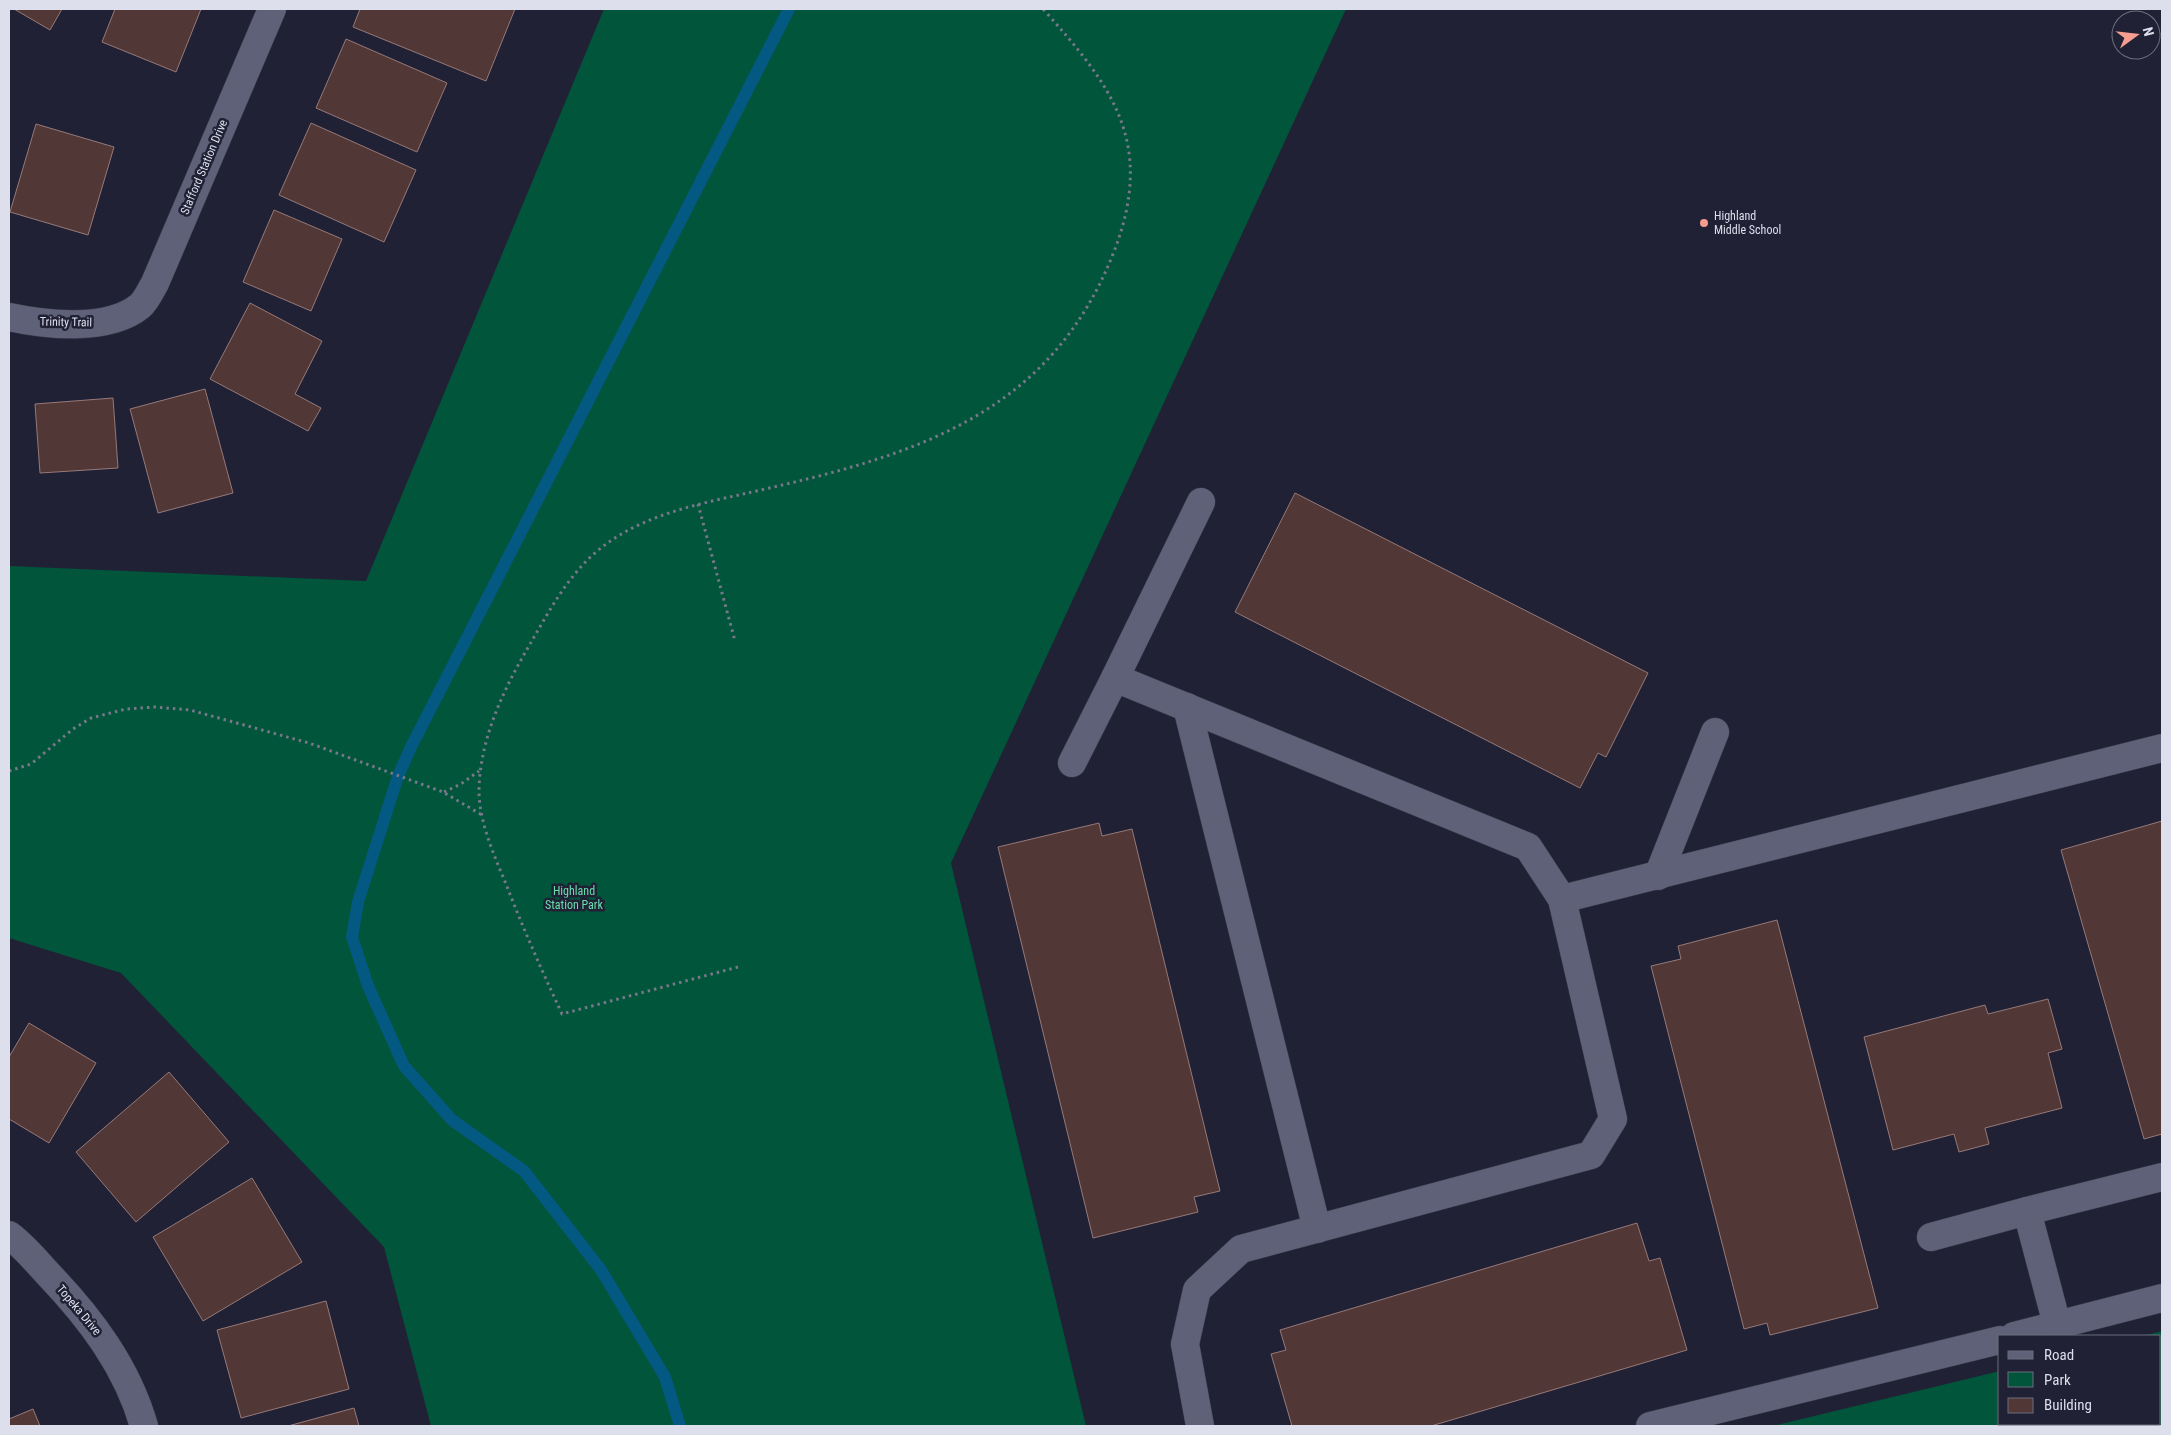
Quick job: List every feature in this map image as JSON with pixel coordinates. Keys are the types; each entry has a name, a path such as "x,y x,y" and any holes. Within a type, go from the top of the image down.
{"street":[{"name":"Stafford Station Drive","path":"123,315 141,305 155,283 272,9"},
{"name":"Trinity Trail","path":"9,317 30,322 70,324 96,323 123,315"},
{"path":"1072,763 1201,502"},
{"path":"1115,678 1528,847 1562,899 1614,1118 1591,1155 1241,1249 1196,1290 1185,1344 1200,1426"},
{"path":"1187,707 1317,1229"},
{"path":"1658,876 1715,732"},
{"path":"1562,899 2162,748"},
{"path":"1931,1237 2162,1177"},
{"path":"2027,1211 2059,1331"},
{"name":"Topeka Drive","path":"9,1234 19,1242 65,1292 100,1333 125,1378 144,1426"},
{"path":"2023,1335 2059,1331 2162,1298"},
{"path":"1650,1426 1998,1340"}],"path":[{"path":"738,967 562,1014 528,940 499,868 482,816 479,793 480,770 485,744 498,706 530,644 575,574 596,552 646,522 698,504 823,476 874,462 944,435 976,417 1006,396 1038,368 1068,336 1091,302 1119,237 1128,201 1131,169 1130,147 1121,118 1102,84 1074,44 1043,9"},
{"path":"698,504 735,641"},
{"path":"9,771 31,764 73,728 91,718 126,709 155,707 190,710 309,744 443,792 482,816"},
{"path":"443,792 461,784 480,770"}],"green space":[{"name":"Highland Station Park","path":"604,9 1346,9 951,863 1086,1426 431,1426 384,1247 121,973 9,938 9,566 366,581"},
{"path":"2162,1331 2162,1426 1773,1426 1998,1371 1998,1425 2161,1425 2161,1335 2147,1335"}],"building":[{"path":"14,9 62,9 50,30"},
{"path":"115,9 201,9 176,72 102,42"},
{"path":"360,9 515,9 486,81 353,27"},
{"path":"346,39 447,83 417,152 316,108"},
{"path":"311,123 416,170 384,242 279,195"},
{"path":"36,124 114,147 88,235 10,212"},
{"path":"274,210 342,239 311,311 243,282"},
{"path":"250,303 322,341 295,394 321,408 308,431 210,379"},
{"path":"205,389 233,493 158,513 130,409"},
{"path":"113,398 118,468 40,473 35,404"},
{"path":"1295,493 1648,673 1606,757 1598,753 1580,788 1235,612"},
{"path":"2162,821 2162,1134 2144,1139 2061,850"},
{"path":"1099,823 1102,836 1132,829 1220,1191 1194,1197 1198,1212 1093,1238 998,847"},
{"path":"1777,920 1878,1308 1770,1335 1767,1323 1744,1329 1651,966 1681,959 1678,946"},
{"path":"2048,999 2062,1049 2048,1053 2062,1108 1985,1128 1989,1144 1959,1152 1954,1134 1893,1150 1864,1037 1985,1005 1988,1014"},
{"path":"29,1023 96,1063 49,1143 9,1119 9,1057"},
{"path":"169,1072 229,1142 136,1222 76,1152"},
{"path":"252,1178 302,1262 203,1321 153,1237"},
{"path":"1637,1223 1649,1261 1660,1258 1687,1350 1431,1426 1292,1426 1271,1354 1286,1350 1280,1330"},
{"path":"326,1301 349,1389 241,1418 217,1330"},
{"path":"354,1408 359,1426 288,1426"},
{"path":"33,1409 40,1426 9,1426 9,1419"}],"waterway":[{"path":"680,1426 665,1377 601,1270 524,1171 452,1120 404,1066 368,986 352,937 358,902 398,776 411,747 789,9"}],"place":[{"name":"Highland Middle School","path":"1704,223"}]}
